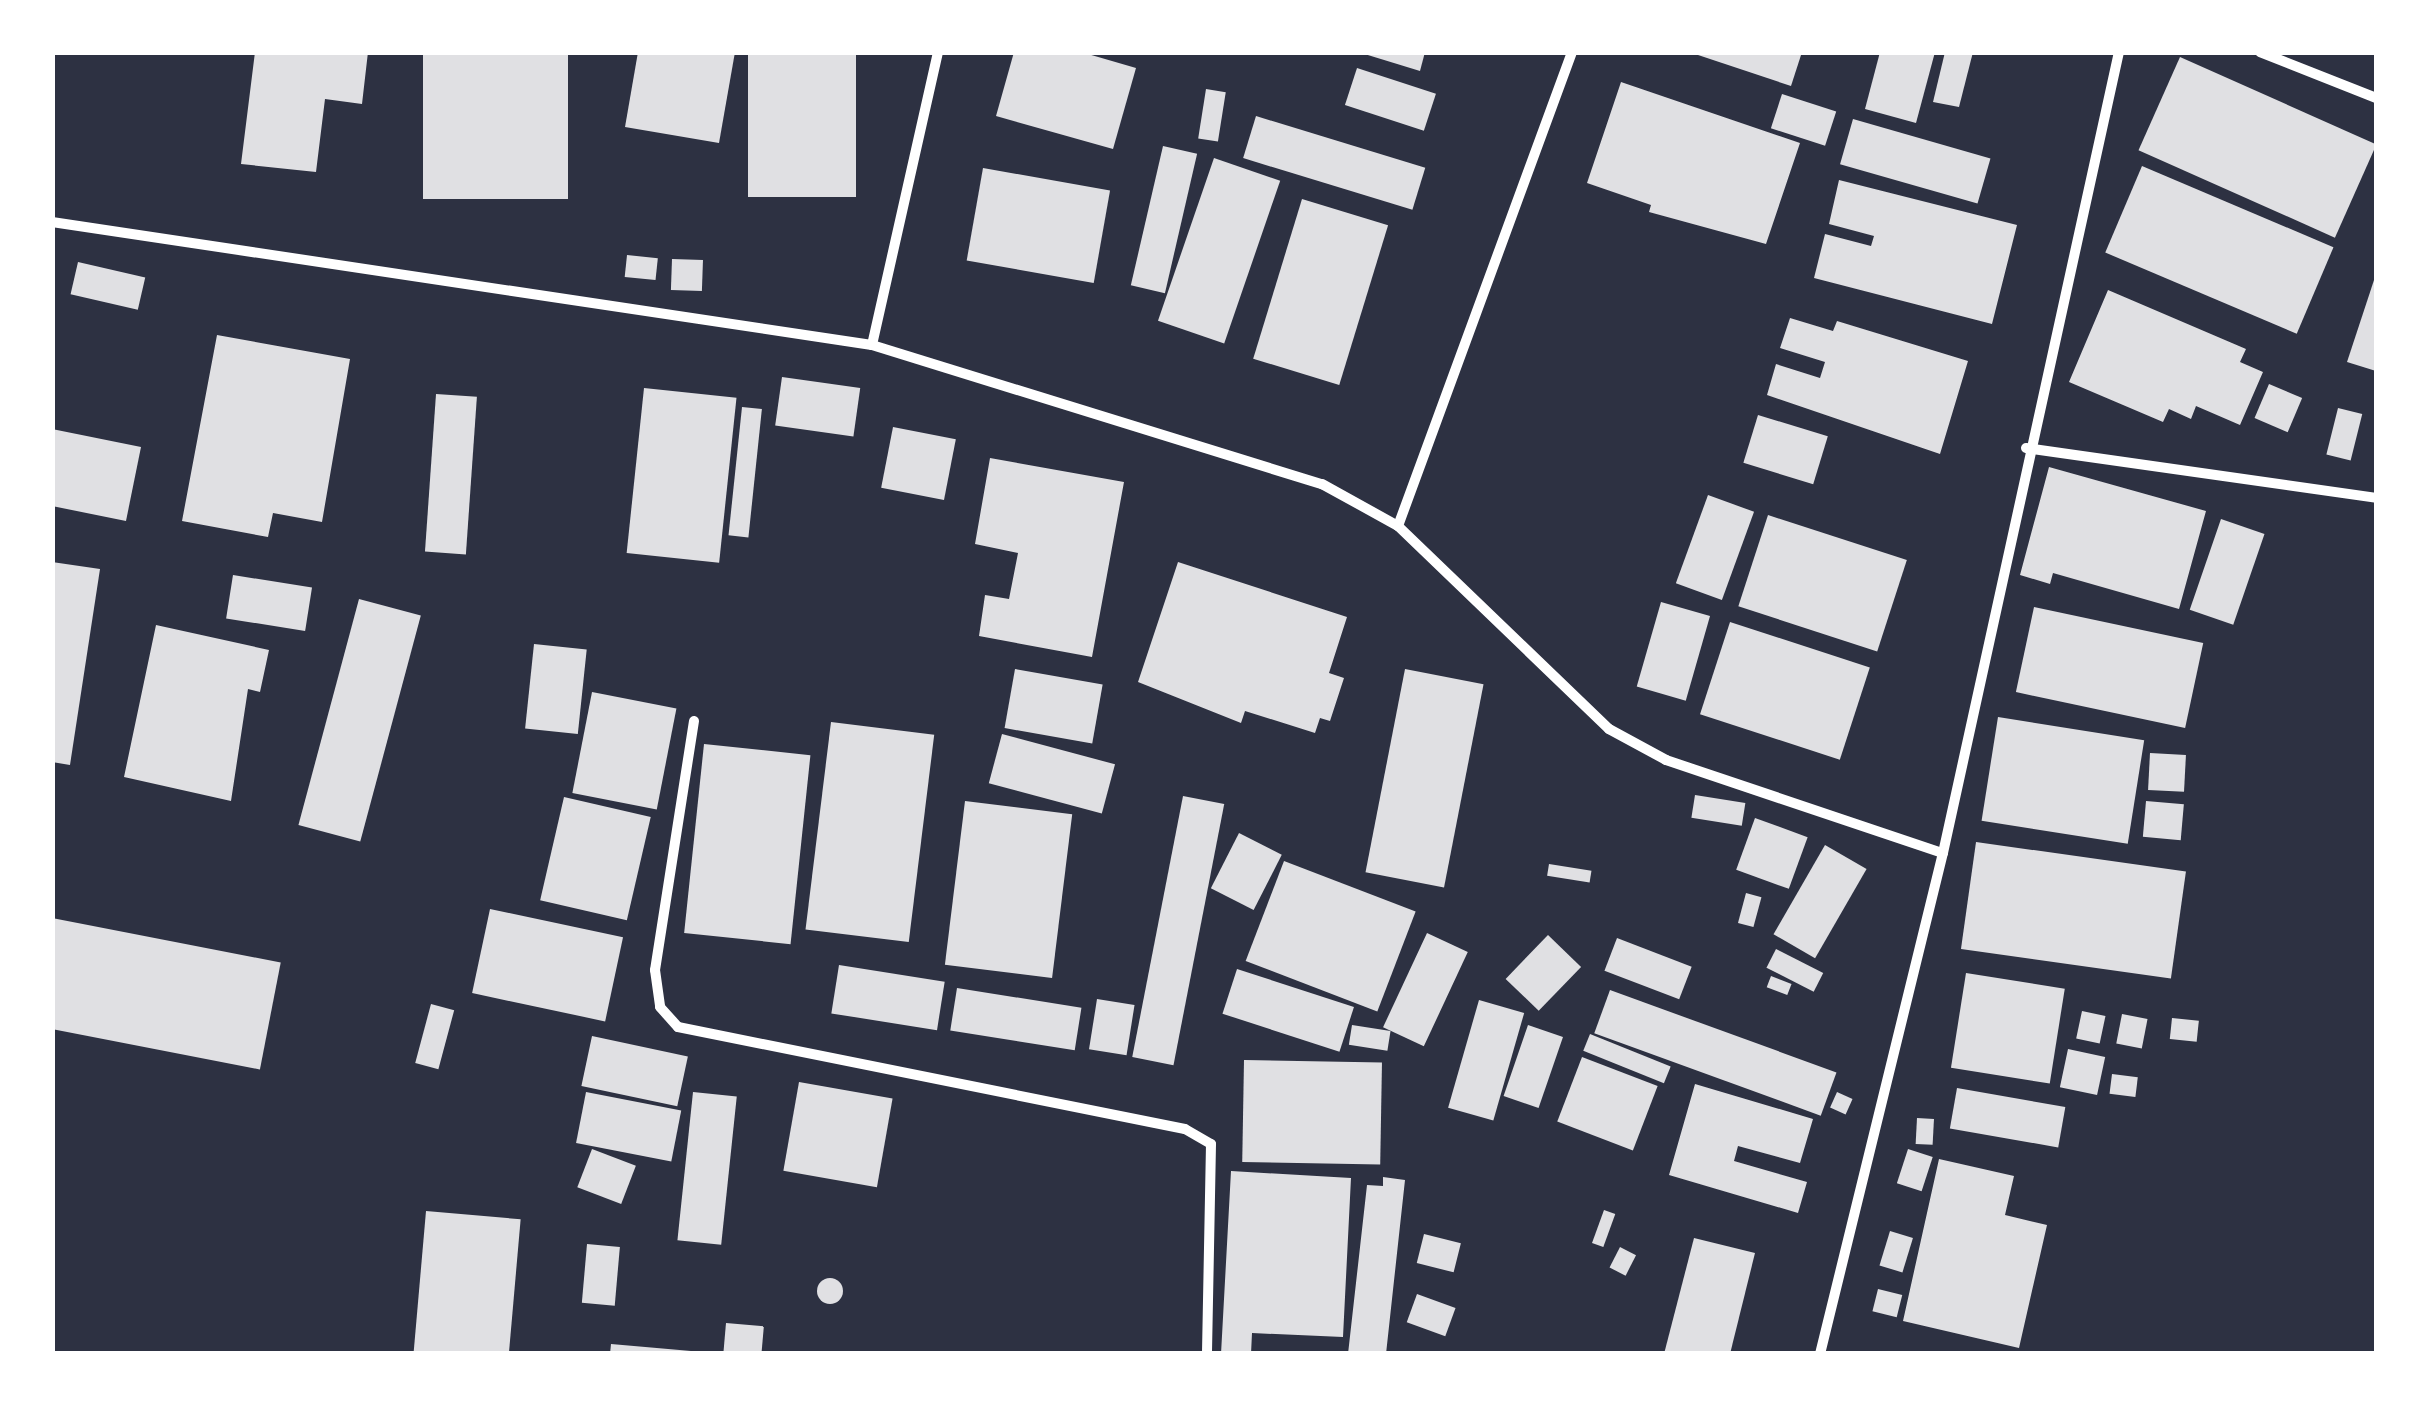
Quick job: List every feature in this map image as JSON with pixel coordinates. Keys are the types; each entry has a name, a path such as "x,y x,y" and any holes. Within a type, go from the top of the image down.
{"street":[{"path":"872,345 938,52"},
{"path":"1398,526 1572,52"},
{"path":"1820,1354 1943,852 2026,448 2119,52"},
{"path":"2260,52 2376,98"},
{"path":"52,222 872,345 1322,484 1398,526 1609,730 1666,760 1943,852"},
{"path":"2026,448 2376,498"},
{"path":"694,721 655,970 660,1007 678,1027 1185,1128 1210,1144 1207,1354"}],"building":[{"path":"255,52 368,52 362,104 325,99 316,172 241,164"},
{"path":"423,52 568,52 568,199 423,199"},
{"path":"638,52 735,52 719,143 625,127"},
{"path":"748,52 856,52 856,197 748,197"},
{"path":"1014,52 1081,52 1136,68 1113,149 996,116"},
{"path":"1358,52 1425,52 1420,71"},
{"path":"1689,52 1802,52 1791,86"},
{"path":"1880,52 1935,52 1916,123 1865,109"},
{"path":"1945,52 1973,52 1959,107 1933,102"},
{"path":"2180,57 2376,144 2335,238 2139,150"},
{"path":"1357,68 1436,94 1424,131 1345,105"},
{"path":"1621,82 1800,143 1766,244 1649,212 1651,205 1587,183"},
{"path":"1206,89 1226,92 1218,142 1198,138"},
{"path":"1782,94 1836,112 1825,146 1771,128"},
{"path":"1256,116 1425,168 1412,210 1243,158"},
{"path":"1853,119 1990,158 1978,204 1840,164"},
{"path":"1163,146 1197,154 1165,293 1131,285"},
{"path":"1214,158 1280,181 1224,343 1158,321"},
{"path":"2142,166 2333,247 2297,334 2105,253"},
{"path":"983,168 1110,190 1094,283 967,261"},
{"path":"1839,180 2017,225 1992,324 1814,278 1825,234 1871,246 1874,236 1829,224"},
{"path":"1302,199 1388,225 1339,385 1253,359"},
{"path":"627,255 658,258 656,280 625,277"},
{"path":"672,259 703,260 702,291 671,290"},
{"path":"78,262 145,278 138,310 71,294"},
{"path":"2376,274 2376,371 2347,362"},
{"path":"2108,290 2246,349 2240,362 2263,372 2240,425 2196,406 2191,419 2169,409 2163,422 2069,382"},
{"path":"1790,318 1833,331 1837,321 1968,361 1940,454 1767,395 1776,364 1820,378 1825,362 1780,348"},
{"path":"217,335 350,359 322,522 273,513 268,537 182,521"},
{"path":"782,377 860,388 853,437 775,426"},
{"path":"2269,384 2302,398 2288,432 2255,418"},
{"path":"644,388 736,398 719,563 627,553"},
{"path":"436,394 477,397 466,554 425,552"},
{"path":"742,407 762,409 748,537 729,535"},
{"path":"2338,408 2362,414 2351,461 2326,455"},
{"path":"1758,415 1828,436 1813,484 1743,463"},
{"path":"893,427 956,439 944,500 881,488"},
{"path":"52,429 141,447 126,521 52,506"},
{"path":"990,458 1124,482 1092,657 979,636 985,595 1009,599 1018,553 975,544"},
{"path":"2049,467 2206,511 2179,609 2053,573 2050,584 2020,575"},
{"path":"1708,495 1754,512 1722,600 1676,583"},
{"path":"1768,515 1907,560 1877,651 1738,606"},
{"path":"2221,519 2264,534 2233,625 2190,610"},
{"path":"52,562 100,569 70,765 52,762"},
{"path":"1178,562 1347,617 1329,673 1344,678 1330,721 1320,718 1315,733 1245,711 1241,723 1138,682"},
{"path":"233,575 312,588 305,631 226,618"},
{"path":"359,599 421,616 360,842 298,825"},
{"path":"1661,602 1710,616 1686,701 1637,687"},
{"path":"2034,607 2203,643 2185,728 2016,692"},
{"path":"1730,622 1870,667 1840,760 1700,714"},
{"path":"156,625 269,650 260,692 248,689 231,801 124,777"},
{"path":"534,644 587,650 578,734 525,729"},
{"path":"1015,669 1103,684 1092,744 1005,728"},
{"path":"1405,669 1484,684 1444,887 1366,872"},
{"path":"592,692 676,708 657,810 572,793"},
{"path":"1998,717 2144,740 2128,844 1982,821"},
{"path":"831,722 934,735 909,942 806,929"},
{"path":"1002,734 1115,764 1102,814 989,783"},
{"path":"704,744 810,755 791,944 684,933"},
{"path":"2150,753 2186,755 2184,792 2148,790"},
{"path":"1695,795 1745,803 1742,826 1691,818"},
{"path":"1183,796 1224,804 1173,1065 1132,1057"},
{"path":"564,797 651,817 627,920 540,900"},
{"path":"965,801 1072,814 1052,978 945,965"},
{"path":"2146,801 2184,804 2181,840 2143,837"},
{"path":"1755,818 1808,837 1789,889 1736,870"},
{"path":"1239,833 1282,855 1254,910 1211,888"},
{"path":"1976,842 2186,872 2171,978 1961,949"},
{"path":"1825,845 1867,869 1815,958 1774,934"},
{"path":"1284,861 1416,912 1377,1011 1246,961"},
{"path":"1549,864 1591,871 1590,883 1547,876"},
{"path":"1746,893 1761,897 1753,927 1738,923"},
{"path":"490,909 623,937 605,1021 472,993"},
{"path":"52,918 281,962 260,1069 52,1029"},
{"path":"1427,933 1468,952 1424,1046 1383,1027"},
{"path":"1548,935 1581,967 1539,1011 1506,979"},
{"path":"1617,938 1692,967 1679,999 1604,971"},
{"path":"1776,949 1823,973 1814,992 1766,968"},
{"path":"839,965 945,982 937,1030 831,1013"},
{"path":"1237,969 1354,1007 1339,1052 1222,1014"},
{"path":"1966,973 2065,989 2050,1083 1951,1068"},
{"path":"1771,976 1792,984 1787,995 1767,987"},
{"path":"957,988 1081,1008 1075,1050 950,1030"},
{"path":"1610,990 1836,1072 1821,1116 1594,1033"},
{"path":"1097,999 1135,1005 1127,1055 1089,1049"},
{"path":"1479,1000 1524,1013 1493,1121 1448,1108"},
{"path":"431,1004 454,1010 438,1069 415,1063"},
{"path":"2082,1011 2105,1016 2100,1043 2076,1038"},
{"path":"2122,1014 2148,1019 2142,1048 2116,1043"},
{"path":"2172,1018 2199,1021 2197,1042 2170,1039"},
{"path":"1352,1025 1391,1031 1387,1051 1349,1045"},
{"path":"1528,1025 1563,1037 1539,1108 1504,1096"},
{"path":"1590,1034 1671,1067 1664,1083 1583,1051"},
{"path":"592,1036 688,1056 677,1106 581,1086"},
{"path":"2068,1049 2105,1057 2097,1095 2060,1087"},
{"path":"1582,1057 1658,1086 1633,1150 1557,1121"},
{"path":"1244,1060 1382,1062 1380,1164 1242,1162"},
{"path":"2112,1074 2138,1077 2135,1097 2110,1094"},
{"path":"799,1082 893,1098 877,1187 783,1171"},
{"path":"1695,1084 1813,1119 1800,1163 1738,1146 1734,1161 1807,1182 1798,1213 1669,1175"},
{"path":"1957,1088 2065,1107 2058,1147 1950,1128"},
{"path":"586,1092 681,1111 671,1162 576,1143"},
{"path":"693,1092 737,1097 721,1245 677,1240"},
{"path":"1837,1092 1853,1099 1846,1114 1830,1108"},
{"path":"1917,1118 1934,1119 1933,1145 1916,1144"},
{"path":"592,1149 636,1166 621,1204 577,1187"},
{"path":"1908,1149 1933,1157 1922,1191 1897,1183"},
{"path":"1939,1159 2014,1176 2005,1215 2047,1225 2019,1348 1903,1321"},
{"path":"1231,1171 1351,1178 1343,1337 1252,1333 1251,1354 1221,1354"},
{"path":"1383,1177 1405,1180 1386,1354 1348,1354 1367,1185 1383,1186"},
{"path":"1604,1210 1615,1214 1603,1247 1592,1243"},
{"path":"426,1211 521,1219 509,1354 413,1354"},
{"path":"1890,1231 1913,1238 1902,1272 1879,1265"},
{"path":"1424,1234 1461,1243 1454,1272 1417,1263"},
{"path":"1694,1238 1755,1253 1730,1354 1664,1354"},
{"path":"587,1244 620,1247 615,1306 582,1303"},
{"path":"1620,1247 1636,1255 1626,1276 1610,1267"},
{"path":"830,1278 839,1282 843,1291 839,1300 830,1304 821,1300 817,1291 821,1282"},
{"path":"1878,1289 1902,1295 1897,1317 1872,1311"},
{"path":"1417,1294 1456,1308 1445,1336 1407,1322"},
{"path":"726,1323 764,1326 761,1354 723,1354"},
{"path":"611,1344 691,1351 691,1354 610,1354"}]}
